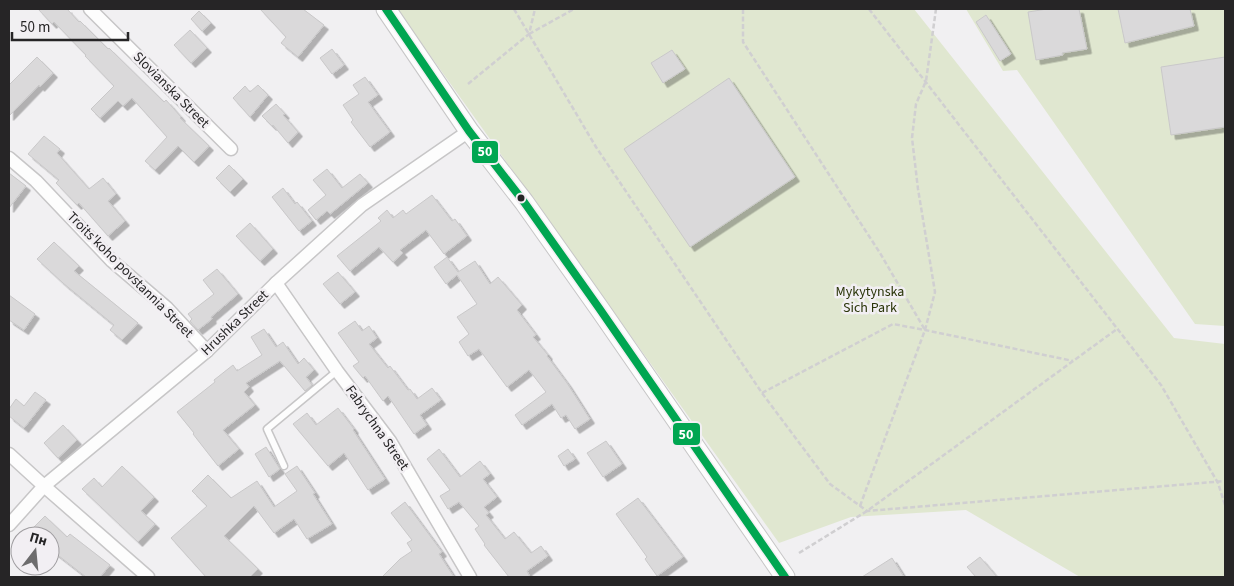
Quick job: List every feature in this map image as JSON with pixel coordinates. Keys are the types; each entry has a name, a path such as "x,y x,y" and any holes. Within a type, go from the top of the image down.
{"main road":[{"path":"386,9 469,131 524,202 599,308 785,577"}],"street":[{"name":"Slovianska Street","path":"90,9 231,149"},
{"name":"Hrushka Street","path":"9,524 44,486 207,351 362,205 469,131"},
{"name":"Troits'koho povstannia Street","path":"9,158 36,181 112,261 167,308 207,351"},
{"name":"Fabrychna Street","path":"276,284 390,441 470,577"},
{"path":"9,454 148,577"}],"lane":[{"path":"284,466 267,429 338,371"}],"path":[{"path":"514,9 596,147 762,393 830,484 867,511 1225,481"},
{"path":"529,34 535,9"},
{"path":"468,84 529,34 574,9"},
{"path":"743,9 743,42 880,252 924,330"},
{"path":"869,9 1161,385 1218,483 1225,505"},
{"path":"860,506 924,330 935,292 918,189 912,138 916,104 926,81 936,9"},
{"path":"762,393 893,324 1073,361"},
{"path":"799,553 867,511 1117,329"}],"green space":[{"name":"Mykytynska Sich Park","path":"397,9 914,9 1174,338 1225,344 1225,577 1080,577 966,510 851,517 779,543"},
{"path":"966,9 1225,9 1225,326 1195,324 1017,70 1003,71"}],"building":[{"path":"38,9 67,9 164,102 166,100 180,118 209,146 194,162 178,146 155,170 145,161 167,137 132,98 123,106 118,101 100,118 91,109 114,86 54,22 52,24"},
{"path":"260,9 303,9 324,25 298,57 281,43 286,37"},
{"path":"1047,9 1079,9 1087,49 1036,60 1028,12"},
{"path":"1118,9 1190,9 1194,26 1125,43"},
{"path":"199,11 211,23 202,31 191,19"},
{"path":"986,15 1011,54 1000,61 976,22"},
{"path":"190,30 207,48 191,63 174,45"},
{"path":"332,49 344,65 332,74 320,58"},
{"path":"672,50 685,69 663,83 651,63"},
{"path":"37,57 53,73 9,116 9,85"},
{"path":"1225,57 1225,127 1171,135 1161,67"},
{"path":"365,77 378,95 368,102 390,132 370,147 351,122 353,120 343,105 359,94 353,85"},
{"path":"729,78 795,177 690,247 624,149"},
{"path":"258,85 268,95 250,117 233,98 245,86 250,92"},
{"path":"276,104 298,132 288,143 273,125 262,116"},
{"path":"44,136 60,149 57,153 89,189 103,178 116,194 108,201 125,221 108,236 79,203 77,205 56,183 59,180 28,154"},
{"path":"229,165 243,179 230,192 216,178"},
{"path":"327,169 342,188 360,174 368,183 330,214 327,211 316,220 308,210 326,195 313,180"},
{"path":"9,173 26,186 9,208"},
{"path":"283,188 295,204 297,202 312,221 299,231 272,197"},
{"path":"432,195 452,221 455,219 467,236 444,254 426,230 400,250 403,253 393,262 379,247 350,271 337,256 381,221 378,218 387,210 393,218 403,210 406,214"},
{"path":"250,223 273,249 260,261 236,236"},
{"path":"54,242 79,266 74,271 138,323 122,340 110,330 114,325 37,259"},
{"path":"447,257 458,272 475,261 490,284 498,277 522,305 517,310 536,335 533,337 548,355 590,419 575,429 566,415 561,418 552,404 522,425 515,415 546,392 529,370 507,387 479,349 468,356 459,342 469,334 457,317 477,304 457,275 446,284 434,267"},
{"path":"217,269 238,294 198,330 190,321 192,319 188,314 214,294 203,280"},
{"path":"338,272 355,292 340,304 323,284"},
{"path":"9,295 35,314 24,330 9,320"},
{"path":"355,321 362,331 369,326 377,338 369,344 417,399 432,388 441,400 420,415 427,425 414,434 388,396 383,401 365,376 363,378 353,366 359,362 338,333"},
{"path":"264,329 276,347 283,342 298,364 304,358 314,370 306,377 312,385 305,391 280,361 246,383 249,387 244,392 255,405 223,430 239,449 218,466 177,412 233,365 237,371 262,355 251,337"},
{"path":"35,392 46,400 24,428 9,416 9,409 16,399 24,406"},
{"path":"338,408 354,429 385,479 368,490 344,453 328,466 293,424 307,413 316,425"},
{"path":"63,425 77,440 58,458 44,443"},
{"path":"606,441 622,464 603,477 587,453"},
{"path":"266,447 280,469 269,477 255,454"},
{"path":"439,449 460,477 480,461 490,474 483,479 497,497 484,507 489,513 486,515 505,539 514,532 531,553 541,546 548,556 527,571 530,577 509,577 484,545 475,529 479,526 459,502 448,509 440,496 450,490 427,459"},
{"path":"568,449 575,459 564,466 558,456"},
{"path":"122,466 154,497 141,511 155,524 138,542 82,489 94,478 102,487"},
{"path":"297,466 332,524 307,539 294,519 274,533 254,506 224,536 258,569 250,577 206,577 171,538 207,506 192,491 208,475 231,498 257,481 274,507 297,491 285,474"},
{"path":"638,498 683,557 657,576 645,559 647,557 616,514"},
{"path":"405,502 442,552 439,554 454,577 382,577 400,559 412,551 407,543 412,540 391,513"},
{"path":"45,516 55,526 35,526"},
{"path":"60,530 67,537 70,534 110,565 100,577 86,577 60,557"},
{"path":"980,557 997,577 976,577 967,567"},
{"path":"892,558 904,577 862,577"}],"transit line":[{"name":"50","path":"386,9 469,131 524,202 599,308 785,577"}]}
